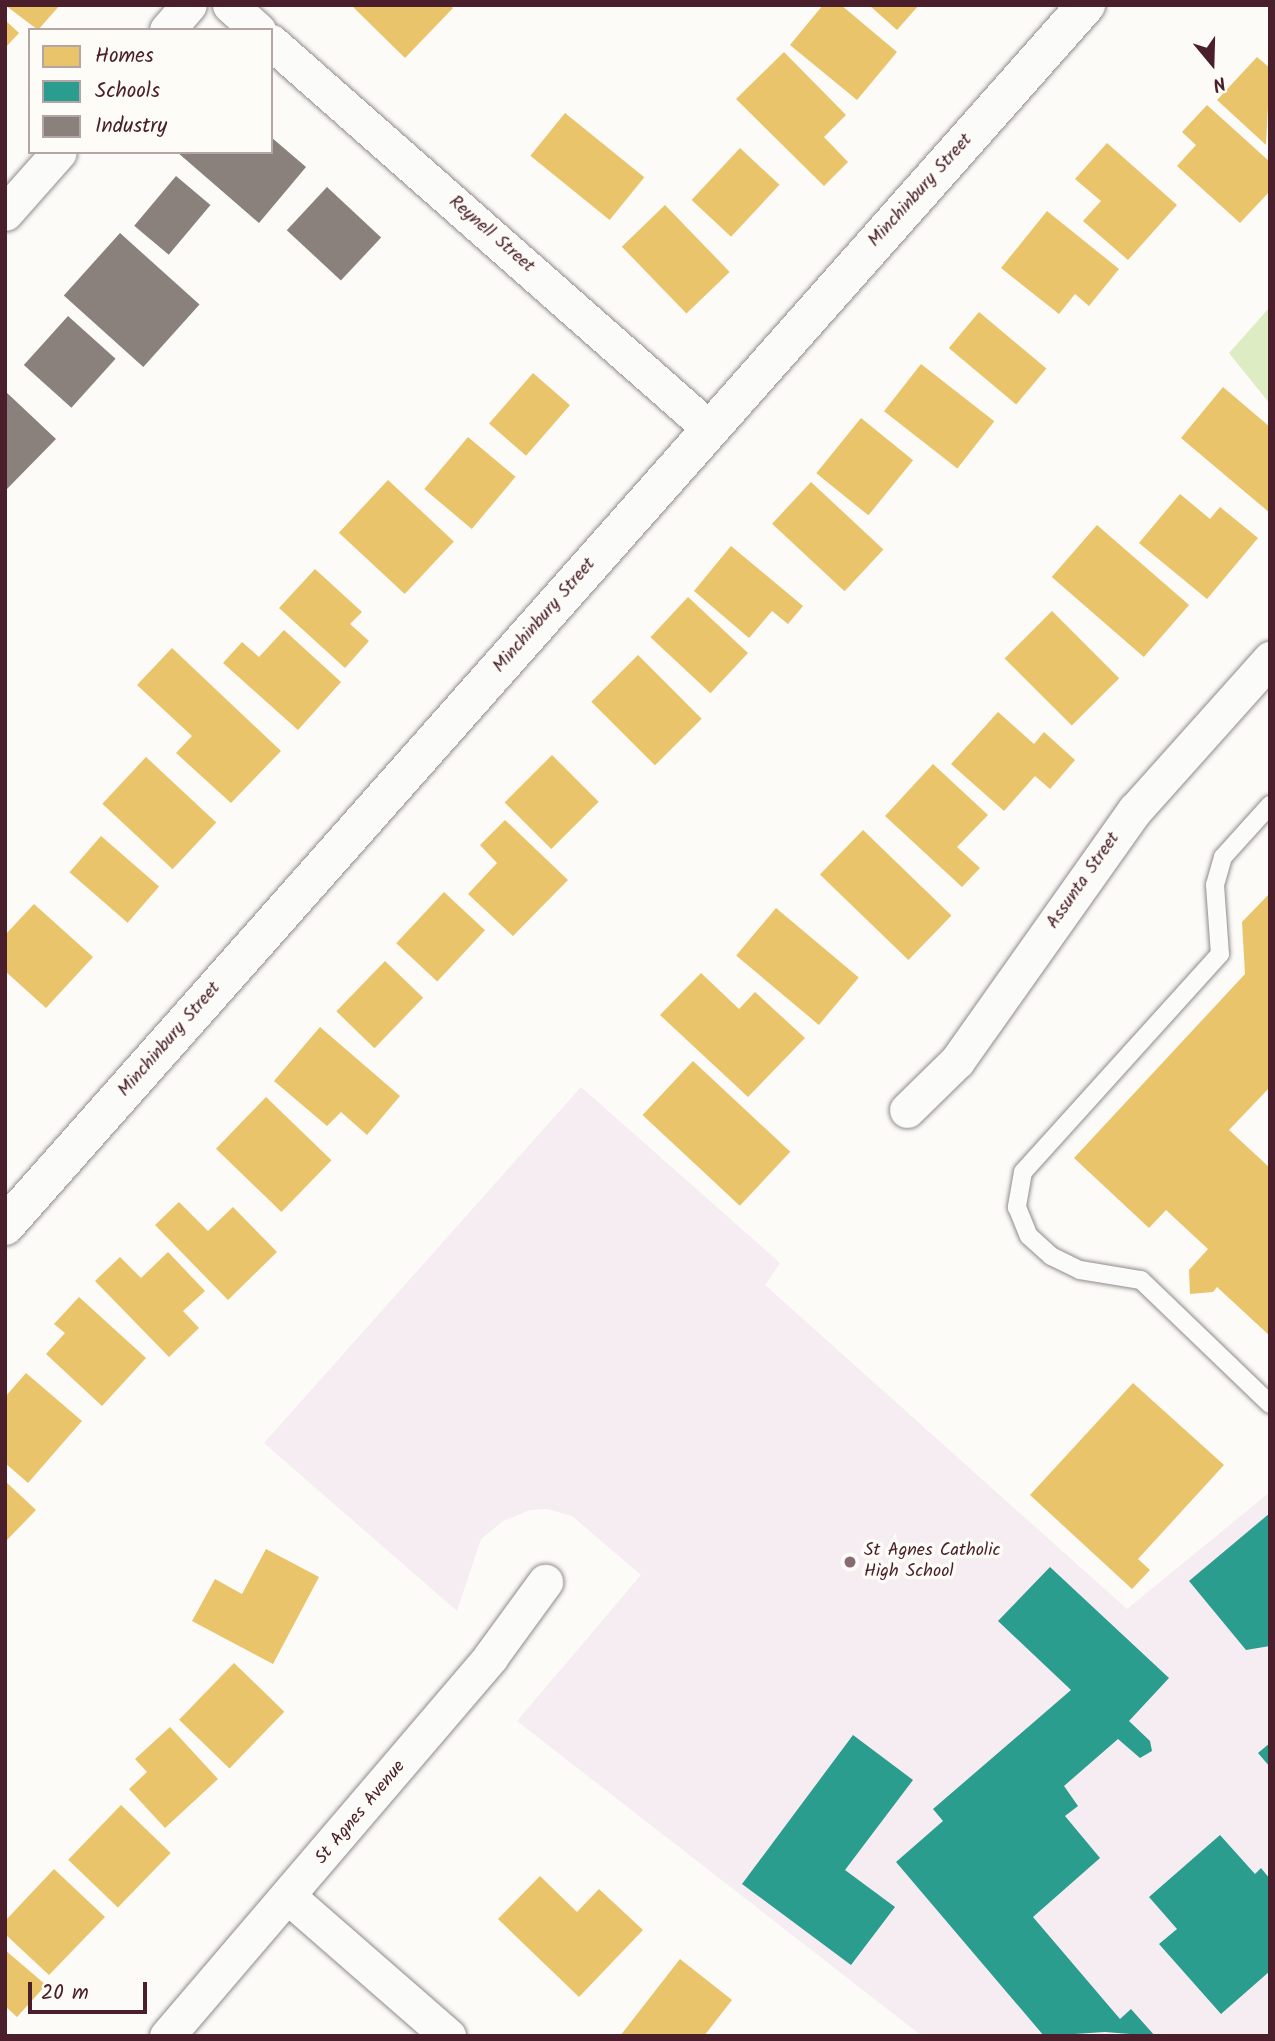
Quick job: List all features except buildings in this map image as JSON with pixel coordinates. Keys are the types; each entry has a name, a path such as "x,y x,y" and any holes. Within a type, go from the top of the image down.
{"street":[{"path":"169,28 189,5"},
{"path":"230,5 256,28"},
{"name":"Minchinbury Street","path":"5,1226 1086,5"},
{"name":"Reynell Street","path":"273,44 710,429"},
{"path":"5,213 57,154"},
{"name":"Assunta Street","path":"907,1110 957,1061 1135,810 1270,659"},
{"name":"St Agnes Avenue","path":"167,2036 290,1898 491,1656 545,1582"},
{"path":"290,1898 448,2036"}],"lane":[{"path":"1270,806 1223,857 1215,885 1220,954 1023,1172 1017,1208 1029,1236 1051,1256 1080,1270 1141,1280 1270,1404"}],"shaded area":[{"name":"St Agnes Catholic High School","path":"581,1087 780,1263 765,1285 1127,1609 1270,1492 1270,2036 922,2036 517,1721 641,1575 572,1516 547,1509 530,1510 503,1521 481,1539 457,1611 264,1443"}],"green space":[{"path":"1270,307 1270,404 1229,353"}],"place":[{"name":"St Agnes Catholic High School","path":"850,1562"}]}
